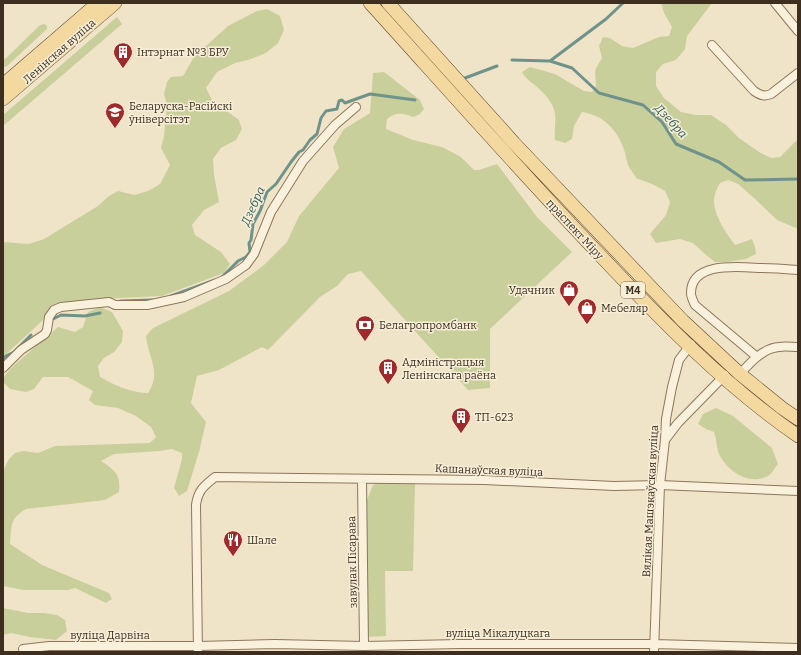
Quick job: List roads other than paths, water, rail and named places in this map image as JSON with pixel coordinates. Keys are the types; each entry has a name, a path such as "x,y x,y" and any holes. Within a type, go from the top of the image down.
{"main road":[{"name":"Ленінская вуліца","path":"3,85 98,3"},
{"name":"Ленінская вуліца","path":"3,99 115,3"},
{"name":"праспект Міру","path":"370,3 388,10 678,316 736,370 782,408 798,418"},
{"name":"праспект Міру","path":"388,10 504,152 645,302 689,346 724,377 770,417 798,436"}],"street":[{"path":"775,3 798,31"},
{"path":"712,45 754,91 762,96 771,94 798,73"},
{"path":"3,368 21,350 44,334 47,330 48,317 54,310 61,307 109,302 115,305 147,305 184,297 226,279 246,265 254,254 271,212 303,161 334,125 356,107"},
{"path":"757,357 695,305 690,294 693,283 697,277 706,271 717,268 744,267 798,270"},
{"name":"Вялікая Машэкаўская вуліца","path":"654,648 660,485 666,419 679,360 689,346 699,336"},
{"path":"665,440 678,423 724,377 748,365 768,349 779,347 798,347"},
{"path":"666,419 668,421 678,423"},
{"name":"Кашанаўская вуліца","path":"198,649 196,505 197,495 205,485 215,477 413,478 614,486 660,485 798,491"},
{"name":"завулак Пісарава","path":"362,478 364,646"},
{"name":"вуліца Мікалуцкага","path":"198,649 275,644 364,646 460,644 654,648 798,648"},
{"name":"вуліца Дарвіна","path":"23,649 49,646 198,649"}],"waterway":[{"path":"550,61 606,19 623,3"},
{"name":"Дзебра","path":"512,60 550,61 572,68 599,93 643,105 662,122 676,144 719,162 745,180 798,179"},
{"name":"Дзебра","path":"465,78 497,66"},
{"name":"Дзебра","path":"222,277 238,261 246,257 250,252 249,243 251,240 253,224 260,211 267,192 276,184 299,152 303,150 310,140 317,134 321,118 326,111 337,109 339,101 342,100 345,103 370,94 415,100"},
{"name":"Дзебра","path":"171,296 215,280"},
{"name":"Дзебра","path":"120,301 152,300"},
{"name":"Дзебра","path":"51,320 61,315 85,316 100,313"},
{"name":"Дзебра","path":"3,359 14,352 31,335"}],"place":[{"name":"Інтэрнат №3 БРУ","path":"123,69"},
{"name":"Беларуска-Расійскі ўніверсітэт","path":"115,129"},
{"name":"Удачник","path":"569,307"},
{"name":"Мебеляр","path":"587,325"},
{"name":"Белагропромбанк","path":"365,342"},
{"name":"Адміністрацыя Ленінскага раёна","path":"388,385"},
{"name":"ТП-623","path":"461,434"},
{"name":"Шале","path":"233,557"}]}
